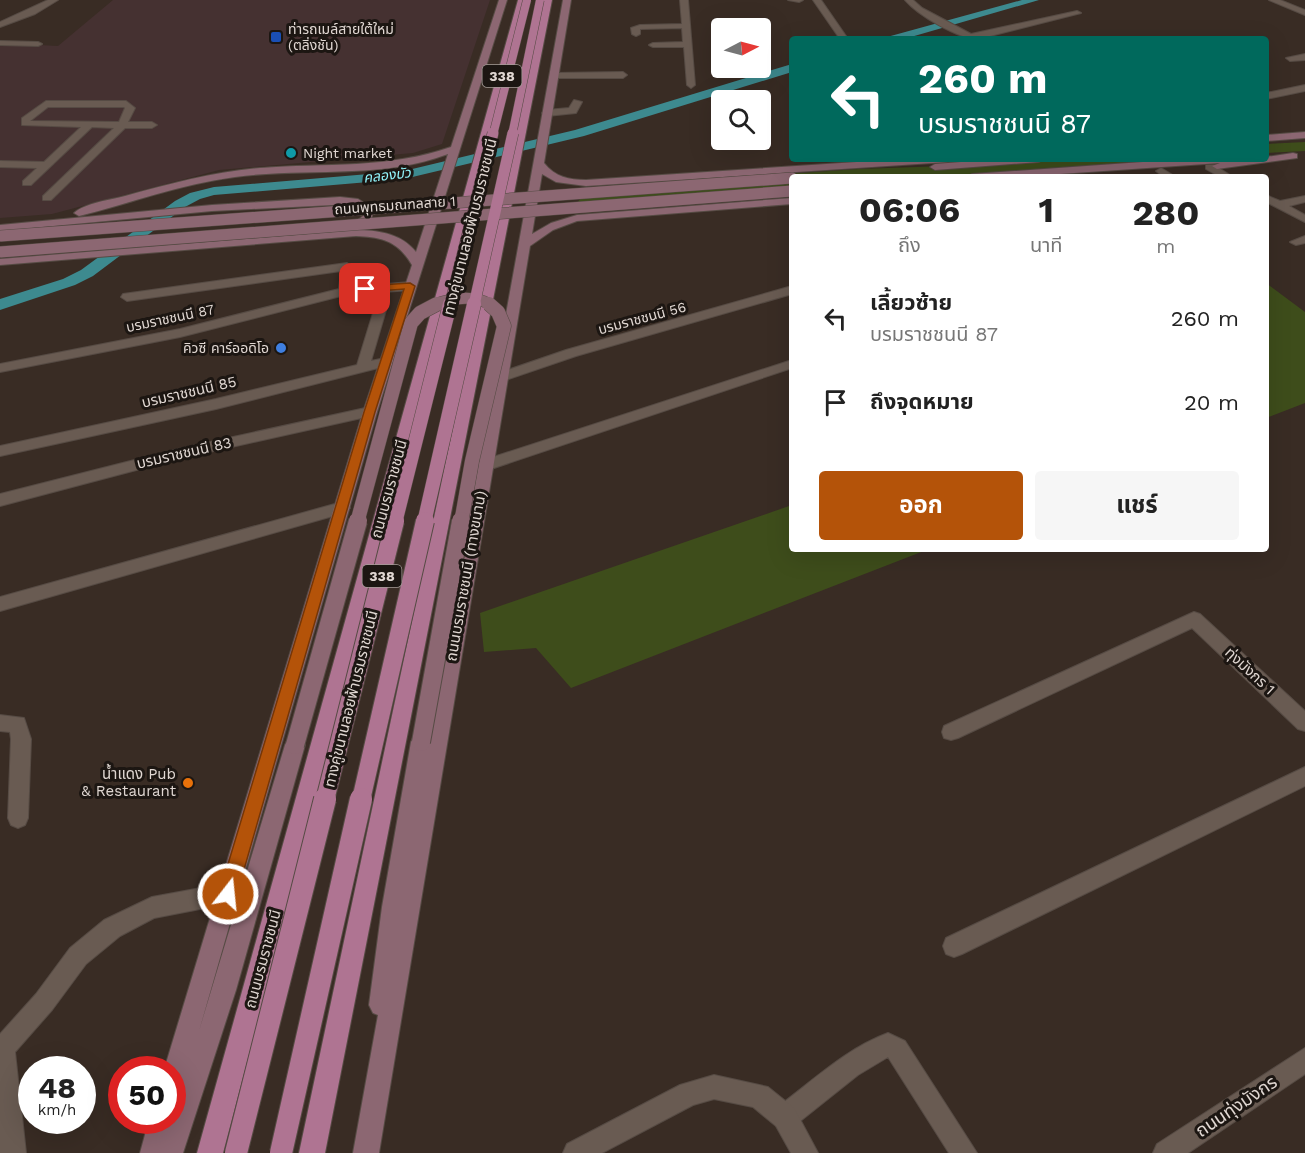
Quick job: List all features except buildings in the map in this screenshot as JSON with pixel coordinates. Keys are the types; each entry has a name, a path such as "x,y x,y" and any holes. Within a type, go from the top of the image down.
{"main road":[{"name":"338","path":"180,1056 385,362 503,0"},
{"name":"ถนนบรมราชชนนี (ทางขนาน)","path":"364,1153 567,0"},
{"name":"338","path":"312,1153 381,806 518,148 533,3"},
{"name":"ถนนบรมราชชนนี","path":"210,1153 480,157 533,3"},
{"name":"ทางคู่ขนานลอยฟ้าบรมราชชนนี","path":"237,1153 533,3"},
{"name":"ทางคู่ขนานลอยฟ้าบรมราชชนนี","path":"281,1153 515,122 533,3"},
{"path":"1269,138 1305,135"},
{"path":"47,223 167,188 235,174 401,162 437,157 456,148"},
{"path":"1269,157 1305,155"},
{"path":"1269,159 1293,156"},
{"path":"539,164 549,176 565,181 610,182 904,162"},
{"path":"842,174 1006,162"},
{"path":"1017,174 1186,162"},
{"path":"1166,174 1248,162"},
{"name":"ถนนพุทธมณฑลสาย 1","path":"0,236 789,178"},
{"path":"610,182 573,192 568,199 569,206 579,214 615,215"},
{"name":"ถนนพุทธมณฑลสาย 1","path":"0,252 789,190"},
{"path":"0,228 212,208 340,200 354,201 367,208 368,216 356,228 326,235"},
{"path":"524,245 544,229 560,222 615,215 789,201"},
{"path":"0,262 326,235 370,234 393,238 410,248 417,264"},
{"path":"170,1153 225,990 374,464 411,323 418,313 432,305 442,301 469,299 494,307 501,315 504,326 472,461 393,907 364,1153"},
{"path":"153,1153 158,1134"}],"street":[{"path":"0,25 54,0"},
{"path":"684,0 691,86"},
{"path":"792,0 799,0"},
{"path":"817,0 842,36"},
{"path":"909,0 919,10 968,36"},
{"path":"1273,0 1305,13"},
{"path":"980,36 1077,12"},
{"path":"636,33 635,28 640,27 686,26"},
{"path":"0,43 38,44"},
{"path":"653,45 687,44"},
{"path":"1290,58 1305,57"},
{"path":"554,76 575,81 622,75"},
{"path":"1269,95 1305,88"},
{"path":"547,113 573,111 577,102"},
{"path":"47,198 122,125 130,108 126,104 46,104 25,120 25,123 32,124 90,124 122,125 152,125"},
{"path":"27,183 90,124"},
{"path":"0,164 46,165"},
{"path":"1210,167 1223,174"},
{"path":"1279,205 1305,199"},
{"path":"1269,200 1305,219"},
{"name":"บรมราชชนนี 87","path":"127,297 347,267 345,291"},
{"name":"บรมราชชนนี 87","path":"0,368 180,333 345,291 410,286"},
{"name":"บรมราชชนนี 56","path":"501,377 571,352 789,291"},
{"path":"363,367 383,300"},
{"name":"บรมราชชนนี 85","path":"0,451 216,404 385,362"},
{"path":"486,465 789,365"},
{"name":"บรมราชชนนี 83","path":"0,500 178,453 370,412"},
{"path":"0,604 342,508"},
{"name":"ทุ่งมังกร 1","path":"951,732 1194,619 1305,723"},
{"path":"0,723 16,724 21,739 18,818"},
{"path":"954,946 1305,776"},
{"path":"13,1153 2,1050 44,1002 78,956 112,928 152,909 228,894"},
{"path":"785,1117 858,1060 879,1047 888,1045 897,1049 964,1153"},
{"name":"ถนนทุ่งมังกร","path":"1166,1153 1305,1060"},
{"path":"576,1153 688,1094 714,1087 759,1096 785,1117 805,1153"}],"shaded area":[{"path":"113,0 490,0 442,144 413,153 219,170 52,214 0,218 0,43 58,46"}],"green space":[{"path":"1305,142 1305,151 1269,153 1269,144"},
{"path":"1134,162 982,174 789,174 789,194 580,209 578,202 585,190 599,187 858,169"},
{"path":"1269,285 1305,312 1305,403 1269,417"},
{"path":"789,506 789,552 921,552 571,688 536,648 484,652 480,613"}],"waterway":[{"name":"คลองบัว","path":"902,36 1034,0"},
{"name":"คลองบัว","path":"0,305 69,282 87,273 180,204 195,196 214,191 404,175 579,133 789,69"}],"place":[{"name":"ท่ารถเมล์สายใต้ใหม่ (ตลิ่งชัน)","path":"276,37"},
{"name":"Night market","path":"291,153"},
{"name":"คิวซี คาร์ออดิโอ","path":"281,348"},
{"name":"น้ำแดง Pub & Restaurant","path":"188,783"}],"route":[{"path":"228,894 370,412 410,286 365,289"}]}
